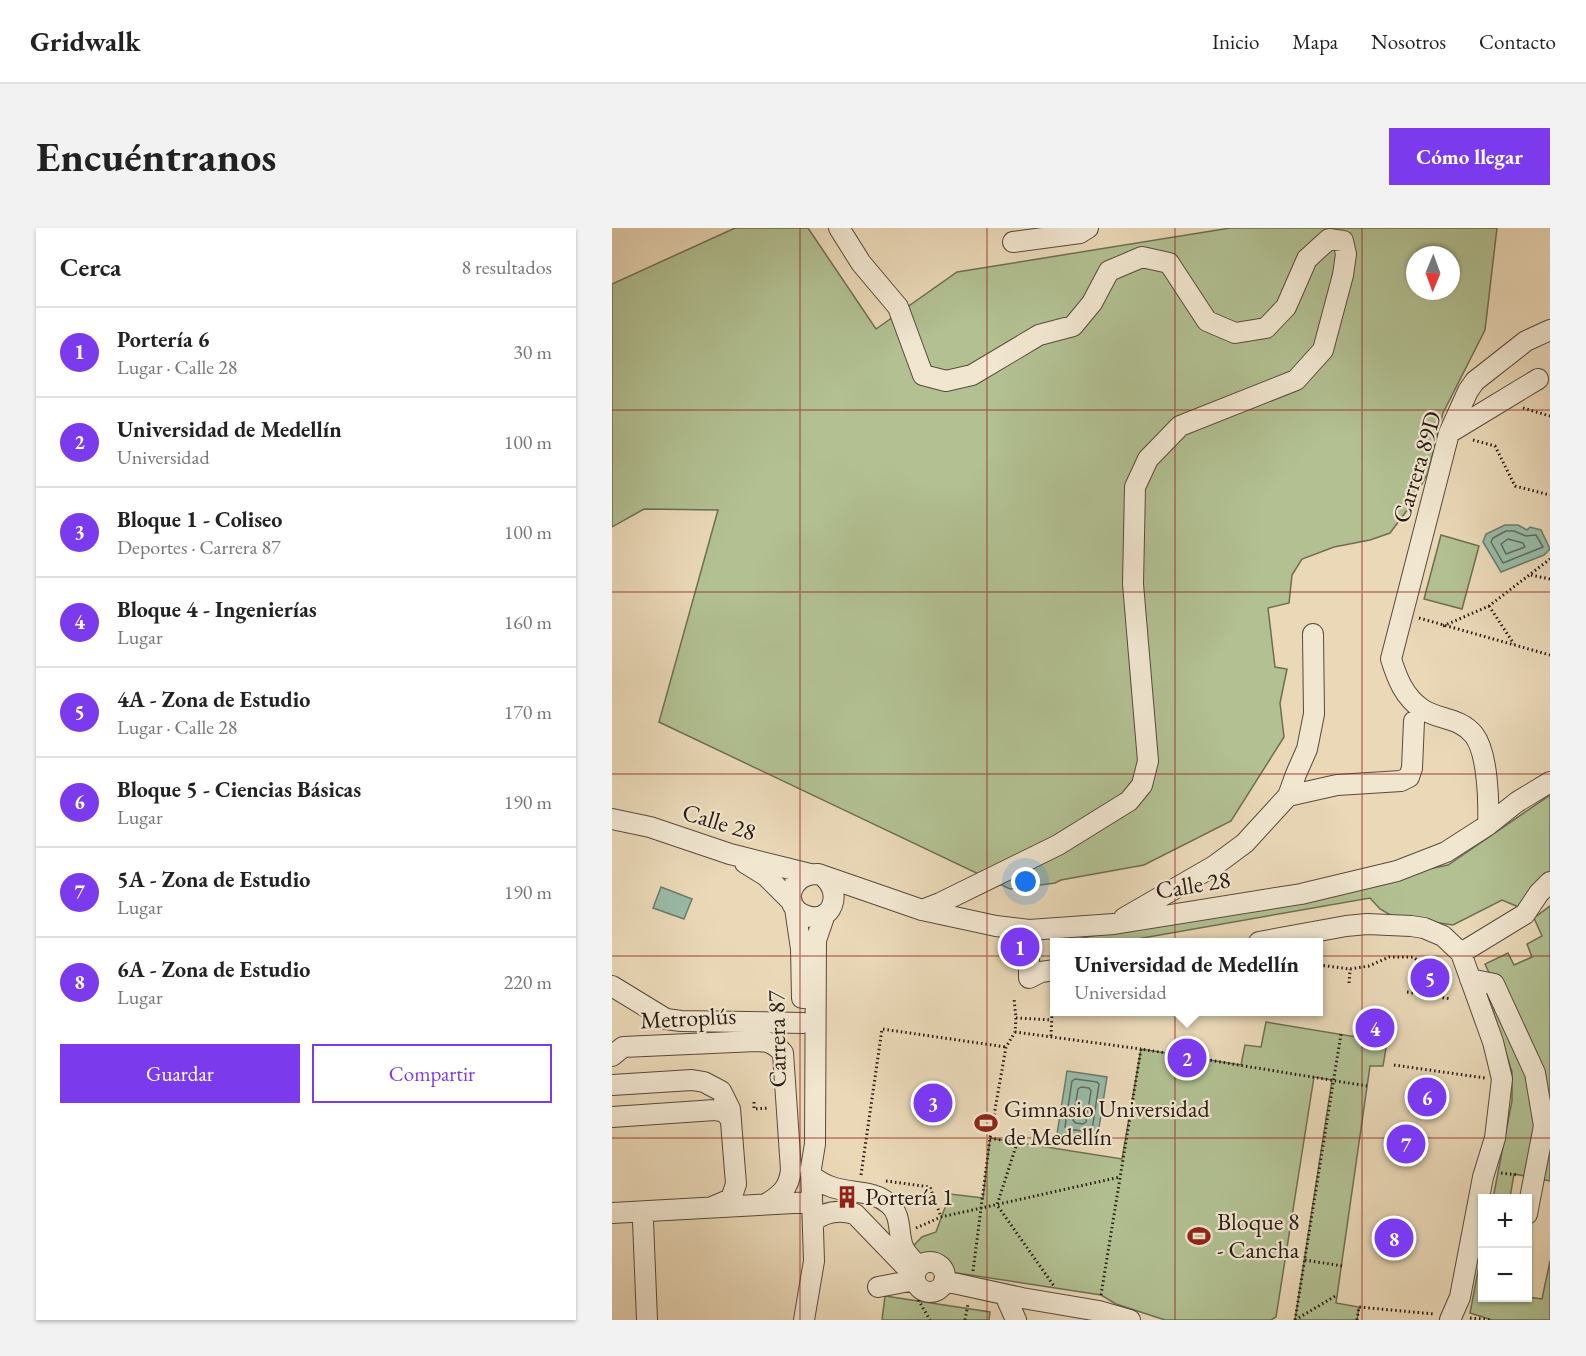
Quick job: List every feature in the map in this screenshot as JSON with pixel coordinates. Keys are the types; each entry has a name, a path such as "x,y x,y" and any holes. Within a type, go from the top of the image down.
{"street":[{"path":"838,228 861,262 898,307 923,375 946,381 972,375 1040,336 1073,326 1092,303 1109,271 1142,257 1169,263 1207,321 1235,333 1266,328 1286,307 1307,259 1329,239 1345,234 1346,254 1343,275 1323,350 1296,380 1180,426 1148,459 1135,487 1133,584 1148,761 1142,785 1129,801 1058,845 922,910"},
{"path":"1013,242 1080,233 1088,228"},
{"name":"Carrera 89D","path":"1488,825 1489,792 1482,757 1474,736 1454,720 1422,709 1398,681 1391,659 1449,433 1468,391 1475,381 1526,340 1550,330"},
{"path":"1449,433 1538,379"},
{"path":"1114,924 1214,866 1245,843 1288,796 1307,749 1314,714 1313,634"},
{"path":"1288,796 1337,785 1401,781 1409,777 1412,768 1414,721"},
{"name":"Calle 28","path":"612,819 650,827 730,854 817,876 922,910 996,926 1029,930 1114,924 1300,894 1397,871 1446,852 1488,825 1517,802 1550,782"},
{"path":"730,854 766,876 806,916 819,917 829,909 864,900 892,900"},
{"path":"793,905 792,890 795,884 804,876 817,876 829,881 834,892 829,909"},
{"path":"1461,953 1525,914 1539,893 1550,882"},
{"name":"Carrera 87","path":"793,905 801,949 805,1144 811,1172"},
{"name":"Carrera 87","path":"804,1320 814,1261 811,1172 815,1144 816,940 829,909"},
{"path":"1281,938 1367,924 1411,926 1443,936 1461,953 1493,1042 1502,1079 1495,1138 1483,1177 1460,1297 1450,1319"},
{"path":"1029,930 1029,978 1050,971"},
{"path":"1470,979 1494,984 1535,1072 1544,1126 1531,1194"},
{"path":"612,986 666,1018 681,1021 803,1023"},
{"name":"Metroplús","path":"612,1056 623,1047 756,1041 767,1041 776,1045 783,1053 791,1170 786,1188 780,1196 766,1204"},
{"path":"612,1085 692,1080 712,1085 725,1096 730,1109 736,1184 731,1199 712,1207"},
{"path":"612,1117 715,1110 725,1112 731,1120"},
{"path":"811,1172 834,1189 875,1196 889,1203 896,1213 904,1251 917,1274"},
{"path":"612,1213 812,1202"},
{"path":"813,1222 818,1217 833,1212 844,1211 855,1215 917,1274"},
{"path":"643,1221 647,1320"},
{"path":"878,1287 917,1274 928,1263 937,1264 943,1271 944,1281 1005,1295 1099,1311 1130,1320"},
{"path":"1005,1295 1016,1320"}],"path":[{"path":"1449,433 1495,446 1515,486 1550,495"},
{"path":"1443,626 1490,606 1550,559"},
{"path":"1531,574 1550,579"},
{"path":"1490,606 1515,646"},
{"path":"1403,614 1550,655"},
{"path":"1323,966 1350,969 1369,966 1389,957 1413,957 1422,964"},
{"path":"1349,983 1350,969"},
{"path":"1407,992 1451,999"},
{"path":"965,1320 990,1138 1006,1047 1015,1032 1014,999"},
{"path":"1051,1036 1052,1016"},
{"path":"1016,1018 1052,1020"},
{"path":"869,1178 860,1176 882,1029 1006,1047"},
{"path":"1015,1032 1141,1049 1367,1086"},
{"path":"1295,1320 1341,1035"},
{"path":"1101,1295 1141,1049"},
{"path":"1394,1065 1491,1079"},
{"path":"754,1102 754,1108 769,1107 770,1118"},
{"path":"990,1138 1017,1143 997,1205"},
{"path":"901,1235 941,1217 1120,1177"},
{"path":"881,1180 930,1187 941,1217"},
{"path":"997,1205 1055,1288"},
{"path":"1305,1260 1342,1266"},
{"path":"1295,1320 1337,1295"},
{"path":"1357,1320 1359,1307 1450,1319 1492,1320"}],"shaded area":[{"path":"735,228 808,228 876,329 957,272 1230,228 1497,228 1485,330 1443,413 1428,473 1408,509 1390,533 1370,540 1334,547 1302,559 1292,575 1289,603 1268,608 1275,667 1287,669 1280,703 1284,737 1231,821 1144,865 1055,883 1010,889 659,722 718,510 644,509 612,527 612,284"},
{"path":"1441,535 1479,546 1462,609 1424,599"},
{"path":"1550,795 1550,874 1521,908 1502,900 1453,925 1392,916 1380,909 1370,898 1143,938 1082,938 1448,865"},
{"path":"1550,906 1550,1181 1514,1174 1511,1194 1494,1194 1512,1101 1512,1072 1492,1008 1504,1005 1485,964 1508,953 1514,965 1532,957 1527,944 1542,936 1534,918"},
{"path":"1266,1022 1387,1042 1383,1066 1370,1066 1336,1303 1359,1307 1357,1320 1295,1320 1332,1080 1314,1077 1276,1317 1271,1320 1165,1320 1116,1304 1101,1295 944,1271 937,1264 923,1263 911,1248 922,1237 936,1232 950,1194 983,1198 990,1138 1122,1159 1141,1049 1241,1065 1245,1045 1261,1047"},
{"path":"1550,1261 1550,1320 1492,1320 1470,1313 1478,1271 1478,1302 1532,1302 1532,1298 1542,1299"},
{"path":"885,1296 990,1312 989,1320 882,1320"}],"water":[{"path":"1505,525 1518,525 1527,530 1530,527 1541,530 1550,549 1544,555 1501,572 1483,542 1486,534"},
{"path":"661,887 692,899 684,919 653,908"},
{"path":"1067,1071 1107,1077 1097,1140 1057,1134"}],"place":[{"name":"Portería 6","path":"1020,947"},
{"name":"4A - Zona de Estudio","path":"1430,978"},
{"name":"Bloque 4 - Ingenierías","path":"1375,1028"},
{"name":"Universidad de Medellín","path":"1187,1058"},
{"name":"Bloque 5 - Ciencias Básicas","path":"1427,1097"},
{"name":"Bloque 1 - Coliseo","path":"933,1103"},
{"name":"Gimnasio Universidad de Medellín","path":"986,1123"},
{"name":"5A - Zona de Estudio","path":"1406,1144"},
{"name":"Portería 1","path":"847,1197"},
{"name":"Bloque 8 - Cancha","path":"1199,1236"},
{"name":"6A - Zona de Estudio","path":"1394,1238"}]}
